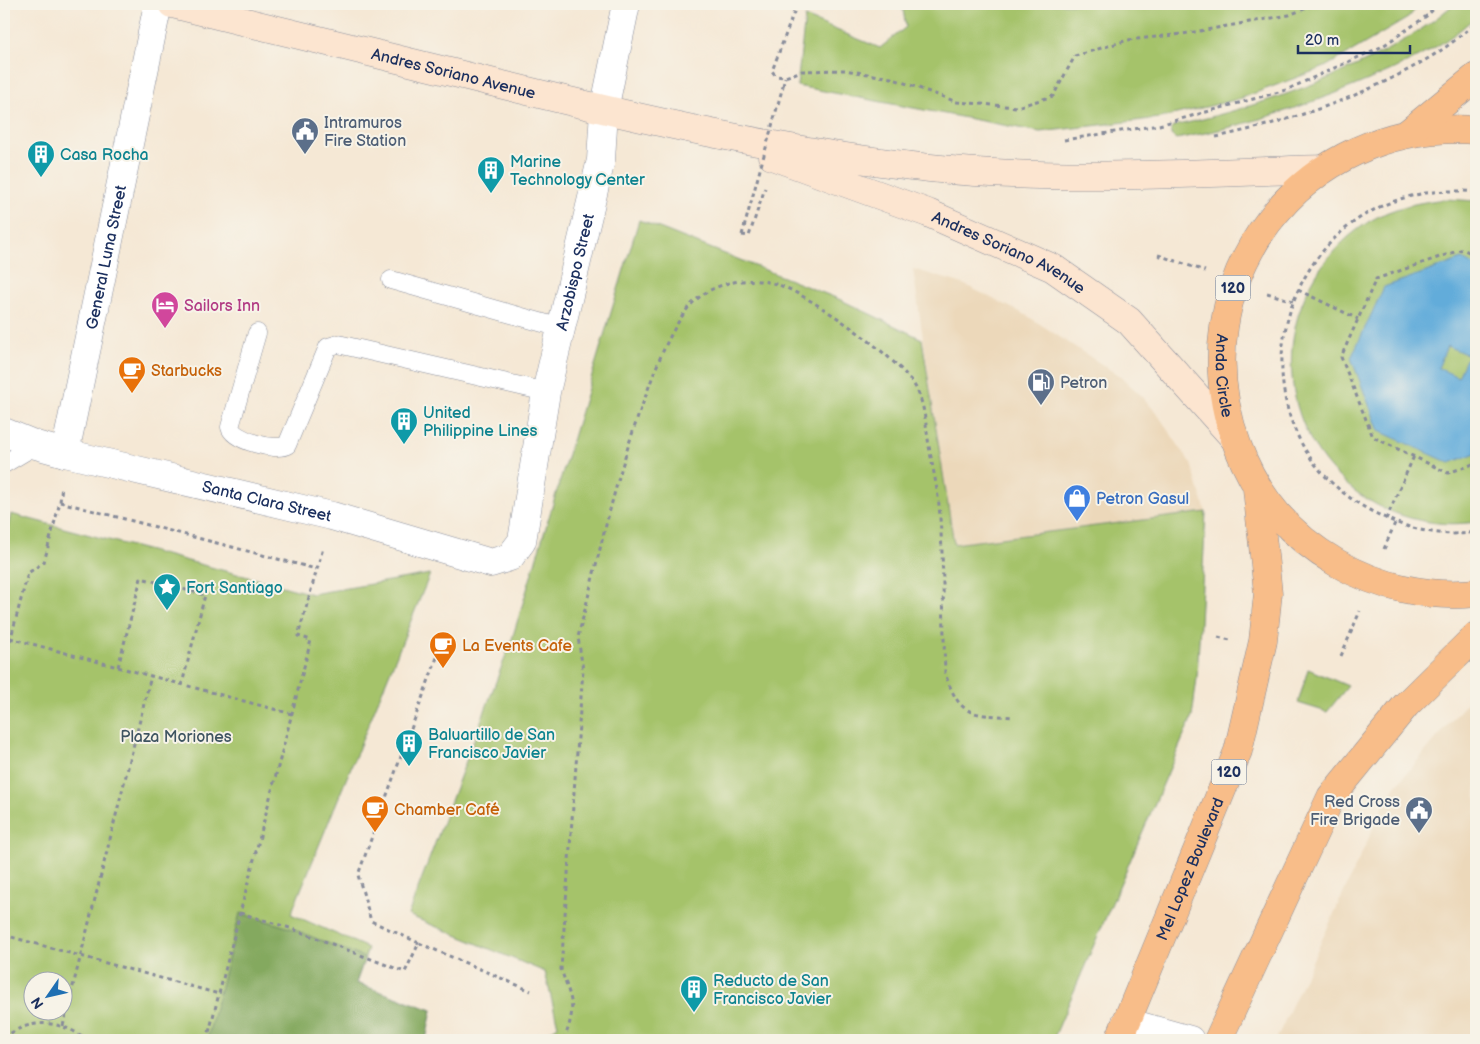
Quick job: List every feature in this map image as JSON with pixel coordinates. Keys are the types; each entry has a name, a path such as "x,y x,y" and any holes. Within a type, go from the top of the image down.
{"highway":[{"name":"120","path":"1405,135 1476,77"},
{"name":"Anda Circle","path":"1476,130 1434,130 1405,135 1362,148 1324,169 1286,200 1256,238 1234,282 1222,334 1221,359 1225,404 1234,438 1257,488 1288,527 1328,558 1372,580 1420,592 1476,592"},
{"name":"Mel Lopez Boulevard","path":"1123,1031 1238,751 1263,641 1268,593 1257,488"},
{"path":"1218,1040 1331,797 1406,705 1476,636"}],"street":[{"name":"General Luna Street","path":"65,453 158,4"},
{"name":"Andres Soriano Avenue","path":"172,4 604,110 736,139 930,168 1023,174 1167,174 1324,169"},
{"name":"Arzobispo Street","path":"522,541 546,392 601,160 604,110 626,4"},
{"name":"Andres Soriano Avenue","path":"736,139 775,158 928,213 1053,268 1129,321 1234,438"},
{"name":"Santa Clara Street","path":"4,432 36,445 65,453 332,516 491,563 510,557 522,541"},
{"path":"1123,1031 1190,1040"}],"lane":[{"path":"391,280 561,328"},
{"path":"257,334 230,427 231,432 238,437 277,449 287,445 328,347 338,344 546,392"},
{"path":"4,464 36,445"}],"path":[{"path":"797,4 772,71 776,76 785,77 802,71 845,70 891,78 957,102 1017,107 1053,96 1075,56 1128,40 1184,34 1289,15 1316,4"},
{"path":"1057,141 1159,125 1286,90 1383,46 1428,15 1438,4"},
{"path":"1209,138 1303,114 1393,78 1441,51 1476,24"},
{"path":"775,158 749,236 742,235 785,77"},
{"path":"1476,192 1435,191 1392,201 1372,210 1336,236 1321,252 1298,290 1287,321 1282,360 1283,380 1292,419 1300,438 1322,471 1351,499 1386,519 1432,532 1476,532"},
{"path":"1476,256 1463,248 1376,279 1342,357 1372,437 1448,473 1476,463"},
{"path":"564,1040 572,1017 573,1002 561,968 583,670 578,637 632,430 668,341 685,312 702,294 720,286 757,279 804,296 882,351 901,368 916,388 923,410 940,516 945,673 951,691 965,710 974,714 1014,717"},
{"path":"1298,290 1358,319"},
{"path":"4,664 28,573 44,562 60,502 65,453"},
{"path":"1386,519 1414,456"},
{"path":"60,502 316,569"},
{"path":"207,1040 311,640 298,636 332,516"},
{"path":"118,667 141,578 150,580 205,595 182,684"},
{"path":"10,638 292,714"},
{"path":"440,649 358,875 372,921 531,991"},
{"path":"63,1026 79,955 151,676"},
{"path":"240,913 290,928 405,972 419,943"},
{"path":"4,935 219,994"},
{"path":"4,1038 12,1031 28,1025 46,1023 63,1026 78,1033 87,1040"}],"shaded area":[{"name":"Petron","path":"913,269 963,284 1026,315 1121,377 1142,396 1158,415 1191,464 1206,512 953,544"},
{"path":"1476,692 1476,1040 1276,1040 1389,794"}],"green space":[{"path":"902,4 1420,4 1408,18 1325,67 1239,99 1160,118 1040,132 797,86 805,17 880,48 906,27"},
{"path":"1454,4 1476,4 1476,16 1463,28 1434,48 1387,72 1313,102 1271,116 1208,133 1176,139 1171,135 1171,129 1174,126 1284,95 1358,65 1393,47"},
{"path":"1446,199 1476,201 1476,522 1451,524 1413,519 1389,511 1377,505 1340,478 1313,445 1297,406 1291,365 1296,324 1310,285 1335,250 1370,221 1379,216 1407,206"},
{"path":"639,220 841,300 922,339 954,544 1206,512 1197,678 1192,717 1053,1040 536,1040 558,1026 545,972 408,915 512,639"},
{"name":"Plaza Moriones","path":"11,514 312,594 430,574 291,914 368,948 356,983 432,1010 424,1040 4,1040 4,544"},
{"path":"1308,669 1348,686 1327,712 1298,703"},
{"path":"240,913 290,928 365,958 356,983 432,1010 426,1040 207,1040"}],"water":[{"path":"1462,259 1476,266 1476,453 1450,463 1379,431 1351,358 1384,287","holes":["1447,346 1468,355 1458,377 1438,368"]}],"place":[{"name":"Intramuros Fire Station","path":"305,155"},
{"name":"Casa Rocha","path":"41,178"},
{"name":"Marine Technology Center","path":"491,194"},
{"name":"Sailors Inn","path":"165,329"},
{"name":"Starbucks","path":"132,394"},
{"name":"Petron","path":"1041,406"},
{"name":"United Philippine Lines","path":"404,445"},
{"name":"Petron Gasul","path":"1077,522"},
{"name":"Fort Santiago","path":"167,611"},
{"name":"La Events Cafe","path":"443,669"},
{"name":"Baluartillo de San Francisco Javier","path":"409,767"},
{"name":"Chamber Café","path":"375,833"},
{"name":"Red Cross Fire Brigade","path":"1419,834"},
{"name":"Reducto de San Francisco Javier","path":"694,1013"}]}
